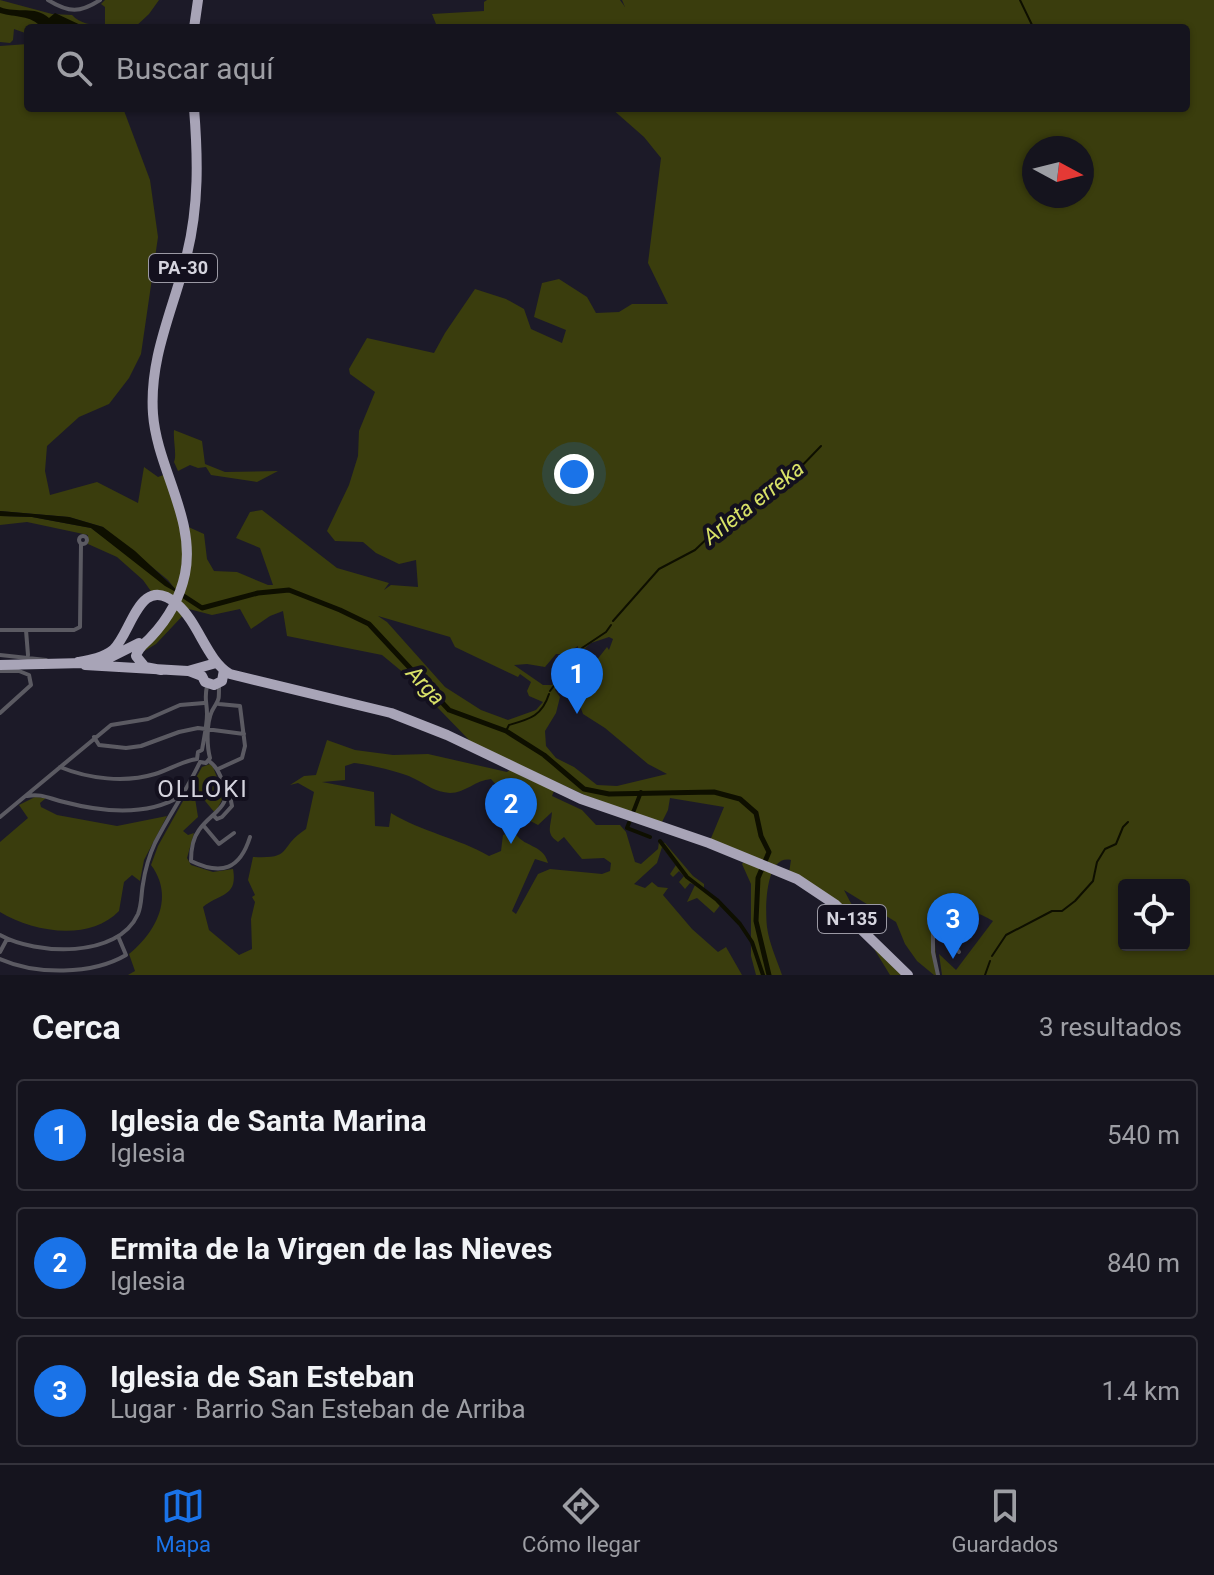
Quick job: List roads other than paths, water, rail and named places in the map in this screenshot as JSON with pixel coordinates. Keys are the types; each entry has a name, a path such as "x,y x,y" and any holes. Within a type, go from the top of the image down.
{"highway":[{"path":"195,24 198,0"},
{"name":"PA-30","path":"0,661 91,662 131,649 157,630 186,572 186,533 158,447 152,385 160,337 194,223 198,160 194,112"},
{"path":"78,663 101,657 116,647 134,613 146,599 157,596 170,607 182,608 203,639 213,673"},
{"path":"157,630 136,656 145,667 161,670"},
{"name":"PA-30","path":"0,661 78,663"},
{"name":"N-135","path":"78,663 243,677 391,713 447,735 581,799 687,835 776,871 825,896 908,975"}],"street":[{"path":"48,0 66,10 79,11 100,0"},
{"path":"0,630 77,630 81,624 81,544"},
{"path":"26,630 26,650 31,661"},
{"path":"19,671 31,661 46,660"},
{"path":"0,671 19,671 29,675 31,685 0,713"},
{"path":"204,750 207,730 205,705 213,673"},
{"path":"207,730 217,706 213,673"},
{"path":"0,817 94,737 115,723 141,720 180,705 240,706 245,746 242,758 218,769"},
{"path":"84,746 141,746 188,729 244,734"},
{"path":"94,737 99,745"},
{"path":"0,935 30,947 62,950 87,947 126,931 137,917 142,903 143,878 149,859 184,794 198,761 197,754 204,750"},
{"path":"204,750 210,754 209,761"},
{"path":"59,767 106,778 131,778 209,761 218,769 226,796 222,808 196,834 190,859 211,869 226,868 245,854 250,837"},
{"path":"65,762 65,767 70,771"},
{"path":"51,774 70,771"},
{"path":"40,783 46,795"},
{"path":"25,796 46,795 67,803 108,810 135,810 167,803 184,794"},
{"path":"214,816 217,819 222,817 232,806 230,796"},
{"path":"167,803 173,812"},
{"path":"203,825 219,844 234,833"},
{"path":"933,927 939,922"},
{"path":"950,942 960,938 965,923"},
{"path":"944,926 950,942"},
{"path":"933,927 938,928 959,952"},
{"path":"933,927 933,952 938,975"},
{"path":"0,959 46,971 86,969 126,955 118,936"},
{"path":"0,952 7,939"}],"waterway":[{"path":"1020,0 1032,24"},
{"name":"Arleta erreka","path":"613,621 659,569 695,550 713,533 734,522 776,480 793,475 821,446"},
{"name":"Arga","path":"179,593 202,608 258,593 289,590 369,624 449,710 506,731 544,755 584,789 609,794 714,792 740,799 756,813 761,836 769,852 758,878 756,921 769,975"},
{"name":"Arleta erreka","path":"550,691 582,648 611,625"},
{"name":"Arleta erreka","path":"506,731 509,725 539,712 549,694"},
{"path":"641,792 627,828 650,837"},
{"path":"992,956 1006,935 1052,911 1062,911 1075,901 1093,881 1097,862 1105,849 1116,844 1128,822"},
{"path":"660,841 687,877 717,900 740,924 752,942 763,975"},
{"path":"985,975 990,961"}],"place":[{"name":"Iglesia de Santa Marina","path":"577,714"},
{"name":"Ermita de la Virgen de las Nieves","path":"511,844"},
{"name":"Iglesia de San Esteban","path":"953,959"}],"district":[{"name":"OLLOKI","path":"203,789"}]}
